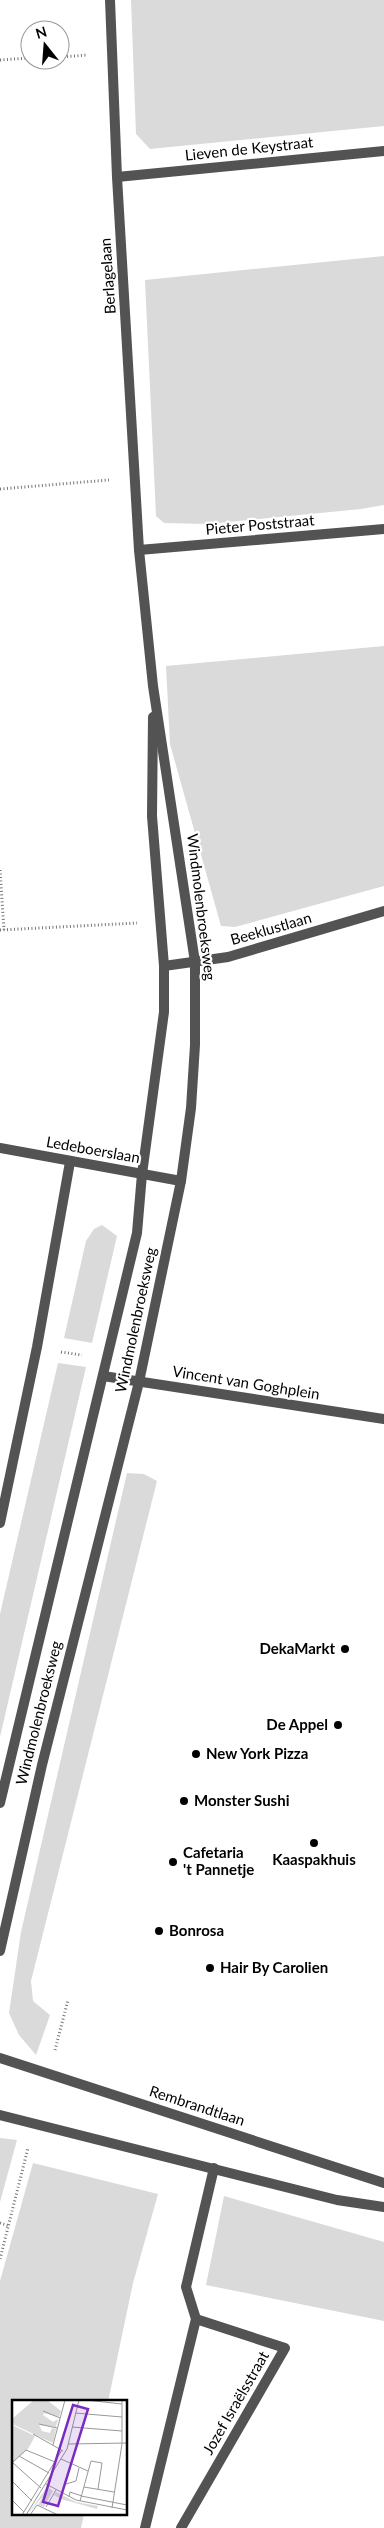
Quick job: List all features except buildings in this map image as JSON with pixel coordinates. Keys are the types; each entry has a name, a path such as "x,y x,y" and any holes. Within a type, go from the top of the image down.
{"street":[{"name":"Berlagelaan","path":"110,0 117,177 139,550"},
{"name":"Lieven de Keystraat","path":"117,177 384,151"},
{"name":"Pieter Poststraat","path":"139,550 384,530"},
{"name":"Windmolenbroeksweg","path":"0,1951 48,1737 139,1382 181,1181 191,1108 196,1046 195,962 153,686 139,550"},
{"name":"Windmolenbroeksweg","path":"0,1803 137,1233 142,1174 163,1021 164,966 152,816 153,686"},
{"name":"Beeklustlaan","path":"164,966 228,957 384,911"},
{"name":"Ledeboerslaan","path":"0,1148 181,1181"},
{"path":"0,1523 2,1503 37,1347 70,1162"},
{"name":"Vincent van Goghplein","path":"104,1376 384,1419"},
{"name":"Rembrandtlaan","path":"0,2058 384,2184"},
{"path":"0,2115 337,2200 384,2208"},
{"path":"145,2528 196,2319 186,2287 214,2168"},
{"name":"Jozef Israëlsstraat","path":"181,2528 286,2348 196,2319"}],"path":[{"path":"0,60 20,59"},
{"path":"0,488 135,478"},
{"path":"0,870 2,930 160,922"},
{"name":"Windmolenbroeksweg","path":"37,1347 107,1360"},
{"path":"0,2223 9,2226"}],"shaded area":[{"path":"131,0 384,0 384,126 150,149 136,134"},
{"path":"384,256 384,505 361,509 208,524 164,523 156,516 145,280"},
{"path":"384,646 384,886 235,927 221,926 170,744 166,666"},
{"path":"102,1225 117,1236 92,1343 64,1338 86,1241 94,1229"},
{"path":"58,1363 86,1367 0,1737 0,1614"},
{"path":"127,1473 144,1474 157,1481 31,1981 33,2001 50,2015 36,2055 19,2035 9,2013 21,1932"},
{"path":"0,2138 17,2140 0,2202"},
{"path":"33,2163 158,2194 133,2283 108,2400 12,2400 12,2516 84,2516 81,2528 0,2528 0,2281"},
{"path":"224,2196 384,2242 384,2321 206,2285"}],"place":[{"name":"DekaMarkt","path":"345,1649"},
{"name":"De Appel","path":"338,1725"},
{"name":"New York Pizza","path":"196,1754"},
{"name":"Monster Sushi","path":"184,1801"},
{"name":"Kaaspakhuis","path":"314,1843"},
{"name":"Cafetaria 't Pannetje","path":"173,1862"},
{"name":"Bonrosa","path":"159,1931"},
{"name":"Hair By Carolien","path":"210,1968"}]}
